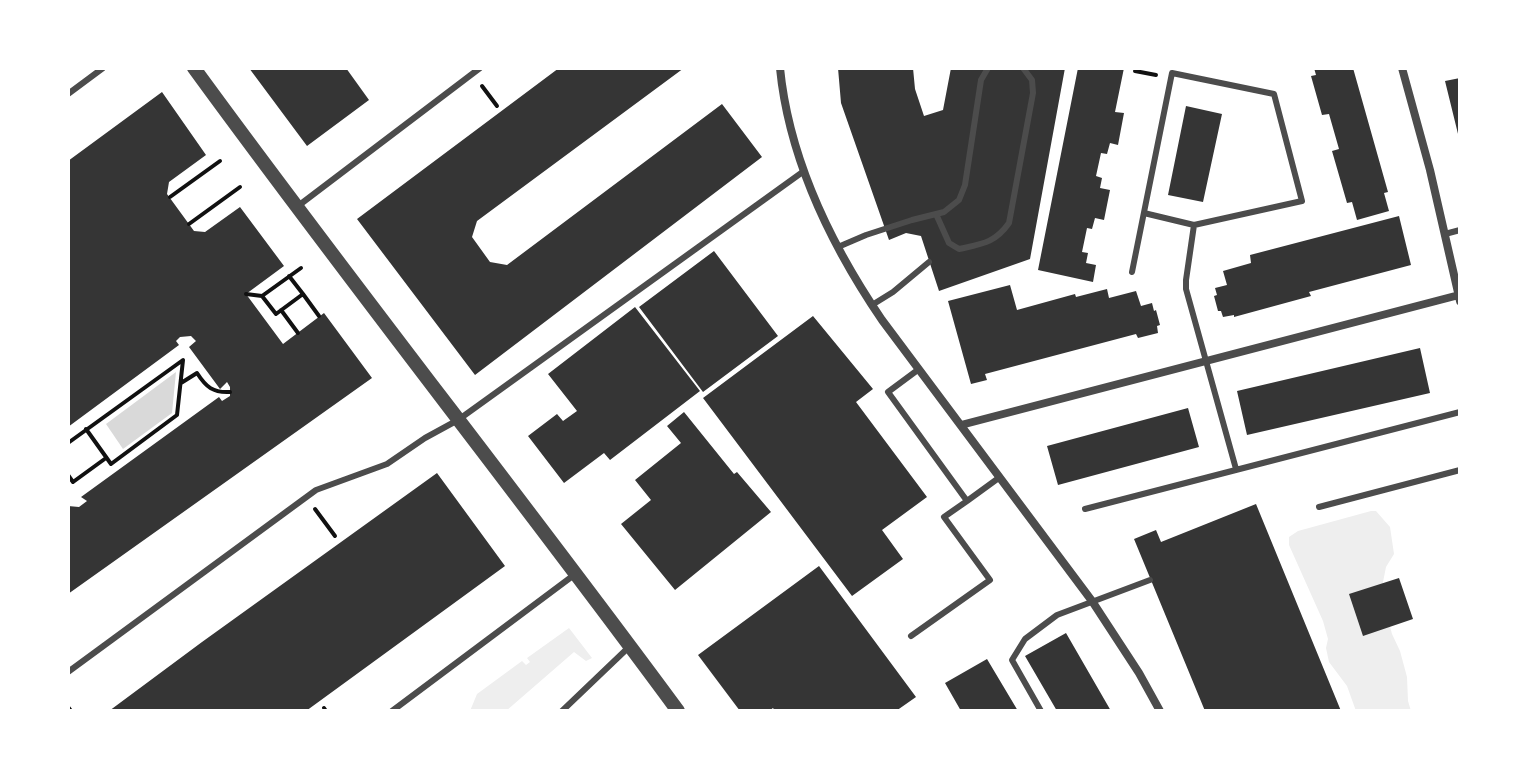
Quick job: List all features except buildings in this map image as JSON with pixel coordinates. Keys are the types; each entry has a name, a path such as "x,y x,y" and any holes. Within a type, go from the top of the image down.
{"street":[{"path":"194,68 678,711"},
{"path":"780,68 790,129 804,171 829,230 872,305 1092,601 1160,711"},
{"path":"961,425 1460,297 1402,68"}],"lane":[{"path":"68,94 103,68"},
{"path":"297,207 480,68"},
{"path":"838,247 866,235 944,212 959,200 965,185 981,80 988,68"},
{"path":"936,214 949,243 959,249 987,243 1001,234 1009,223 1033,93 1032,80 1023,68"},
{"path":"1132,272 1172,73 1274,94 1302,201 1194,225 1144,213"},
{"path":"68,672 316,490 387,464 458,420 804,171"},
{"path":"1194,225 1186,289 1236,469"},
{"path":"1445,234 1460,230"},
{"path":"872,305 929,262"},
{"path":"919,369 888,392 967,501"},
{"path":"1085,509 1460,412"},
{"path":"1319,507 1460,470"},
{"path":"911,636 990,580 944,517 1000,477"},
{"path":"392,711 577,573"},
{"path":"1041,711 1012,660 1025,639 1057,615 1150,580"},
{"path":"562,711 630,646"}],"path":[{"path":"1135,71 1171,78"},
{"path":"473,73 497,106"},
{"path":"170,197 220,161"},
{"path":"189,224 240,187"},
{"path":"246,294 262,296 301,268"},
{"path":"289,276 319,316"},
{"path":"262,296 276,314 303,294"},
{"path":"281,310 298,333"},
{"path":"68,443 86,429 183,360 177,415 111,464 86,429"},
{"path":"181,383 197,373 206,387 220,393 230,392"},
{"path":"68,475 73,482 106,458"},
{"path":"306,497 335,536"}],"shaded area":[{"path":"176,372 172,413 123,449 106,424"},
{"path":"1376,511 1390,527 1394,554 1386,567 1381,592 1407,677 1411,711 1356,711 1347,686 1329,662 1323,621 1289,545 1289,537 1298,531"},
{"path":"569,628 592,658 586,661 574,652 506,711 470,711 477,694 522,661 526,665 530,662 527,658"}]}
